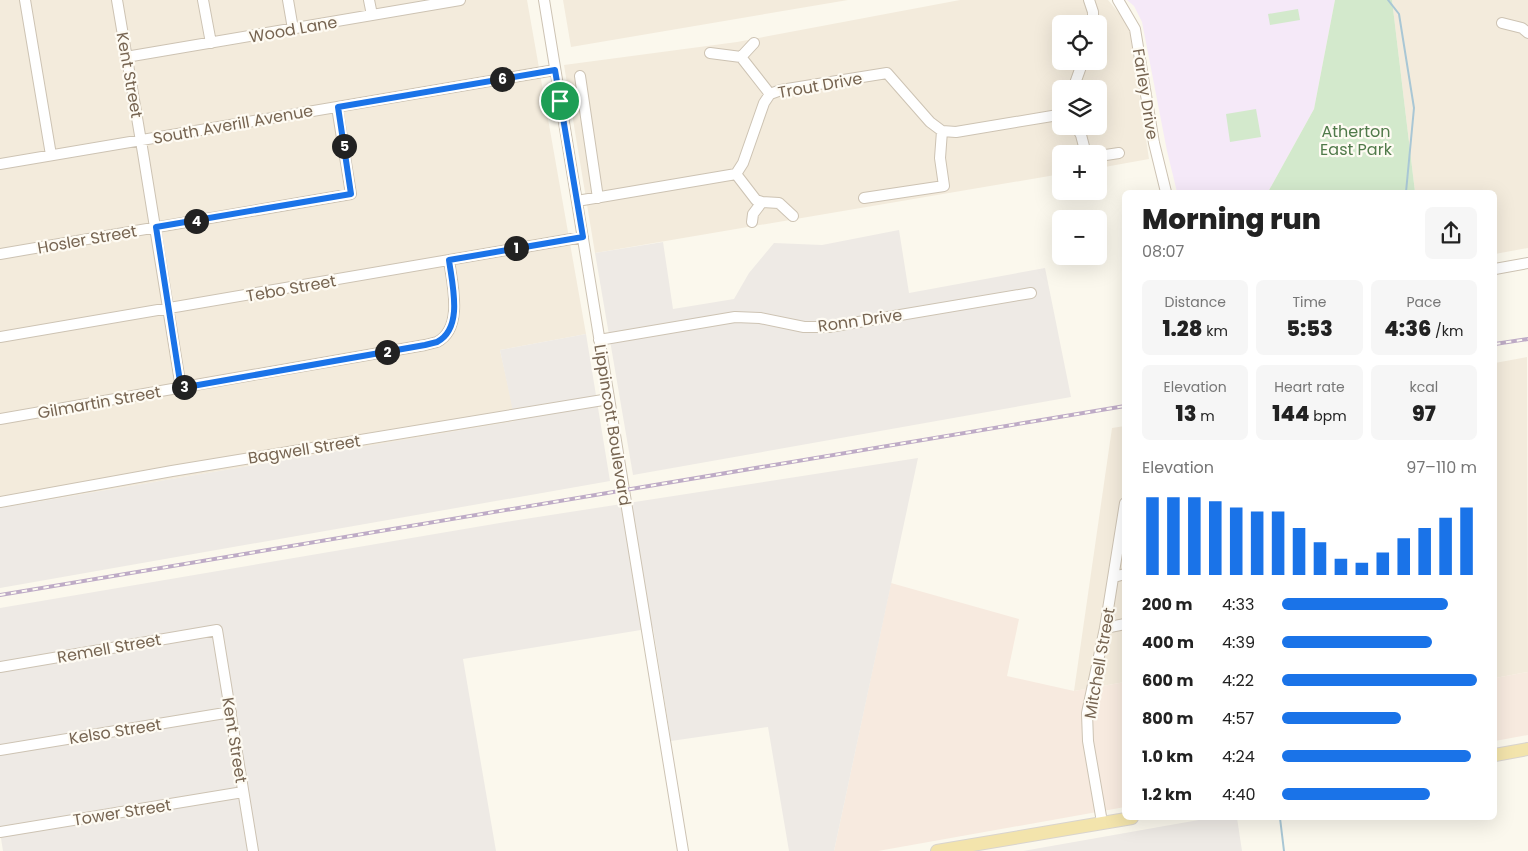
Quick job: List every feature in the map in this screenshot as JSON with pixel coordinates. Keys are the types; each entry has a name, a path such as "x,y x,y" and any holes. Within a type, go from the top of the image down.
{"main road":[{"path":"1497,755 1528,749"},
{"path":"937,851 1122,819"}],"street":[{"path":"25,0 51,155"},
{"name":"Kent Street","path":"117,0 156,227 181,388"},
{"path":"203,0 210,42"},
{"path":"288,0 293,29"},
{"path":"369,0 372,15"},
{"name":"Wood Lane","path":"126,57 455,0"},
{"name":"Lippincott Boulevard","path":"544,0 683,851"},
{"path":"1089,0 1093,15"},
{"name":"Farley Drive","path":"1118,0 1135,29 1154,143 1166,190"},
{"path":"1502,23 1522,28 1528,33"},
{"path":"741,57 754,42"},
{"path":"710,53 741,57 770,94"},
{"name":"South Averill Avenue","path":"0,164 555,70"},
{"name":"Trout Drive","path":"736,174 744,163 764,103 770,94 781,90 887,73 930,122 942,131"},
{"path":"580,76 598,198"},
{"name":"Hosler Street","path":"0,254 351,194 338,107"},
{"path":"864,198 944,186 940,158 942,131 956,132 1052,116"},
{"path":"1107,155 1119,153"},
{"path":"577,202 736,174 759,201 779,203 793,216"},
{"path":"752,222 753,214 759,201"},
{"name":"Tebo Street","path":"0,337 583,237"},
{"name":"Gilmartin Street","path":"0,419 425,345 438,341 447,332 454,317 455,302 449,260"},
{"path":"1497,269 1528,263"},
{"name":"Ronn Drive","path":"599,340 735,317 760,318 804,326 829,327 1031,293"},
{"name":"Bagwell Street","path":"0,502 172,471 609,399"},
{"name":"Mitchell Street","path":"1102,822 1088,741 1087,713 1105,628 1122,528"},
{"path":"1114,576 1122,575"},
{"path":"1105,628 1122,625"},
{"name":"Kent Street","path":"217,630 253,851"},
{"name":"Remell Street","path":"0,666 217,630"},
{"name":"Kelso Street","path":"0,750 231,712"},
{"name":"Tower Street","path":"0,832 243,792"}],"shaded area":[{"path":"0,0 527,0 586,334 500,350 516,421 0,508"},
{"path":"563,0 848,0 571,47"},
{"path":"960,0 1108,0 1129,25 1149,159 1107,167 1107,145 1052,145 1052,176 595,253 564,65 737,42"},
{"path":"1127,0 1335,0 1314,109 1269,190 1177,190 1142,22 1134,6"},
{"path":"1392,0 1528,0 1528,248 1497,254 1497,190 1415,190"},
{"path":"899,230 909,293 1045,268 1071,397 633,475 595,253 663,242 673,309 734,299 749,273 774,243 822,245"},
{"path":"586,334 610,481 0,588 0,508 515,421 500,350"},
{"path":"1527,357 1528,672 1497,678 1497,363"},
{"path":"1122,426 1122,683 1074,691 1112,428"},
{"path":"918,458 834,851 789,851 768,727 671,741 653,628 463,659 496,851 3,851 0,832 0,608 512,521"},
{"path":"891,583 1019,619 1007,676 1074,691 1122,683 1122,808 878,851 834,851"},
{"path":"1528,672 1528,735 1497,741 1497,678"},
{"path":"1199,820 1237,820 1242,851 1023,851"}],"green space":[{"name":"Atherton East Park","path":"1335,0 1392,0 1415,190 1269,190 1314,109"},
{"path":"1298,9 1300,20 1270,25 1268,14"},
{"path":"1256,109 1261,137 1230,142 1226,114"}],"waterway":[{"path":"1388,0 1399,14 1414,108 1406,190"},
{"path":"1280,820 1284,851"}],"railway":[{"path":"1497,344 1528,339"},
{"path":"0,595 1122,407"}],"route":[{"path":"555,70 560,101 583,237 449,260 455,302 454,317 447,332 438,341 425,345 181,388 156,227 351,194 338,107 555,70"}]}
